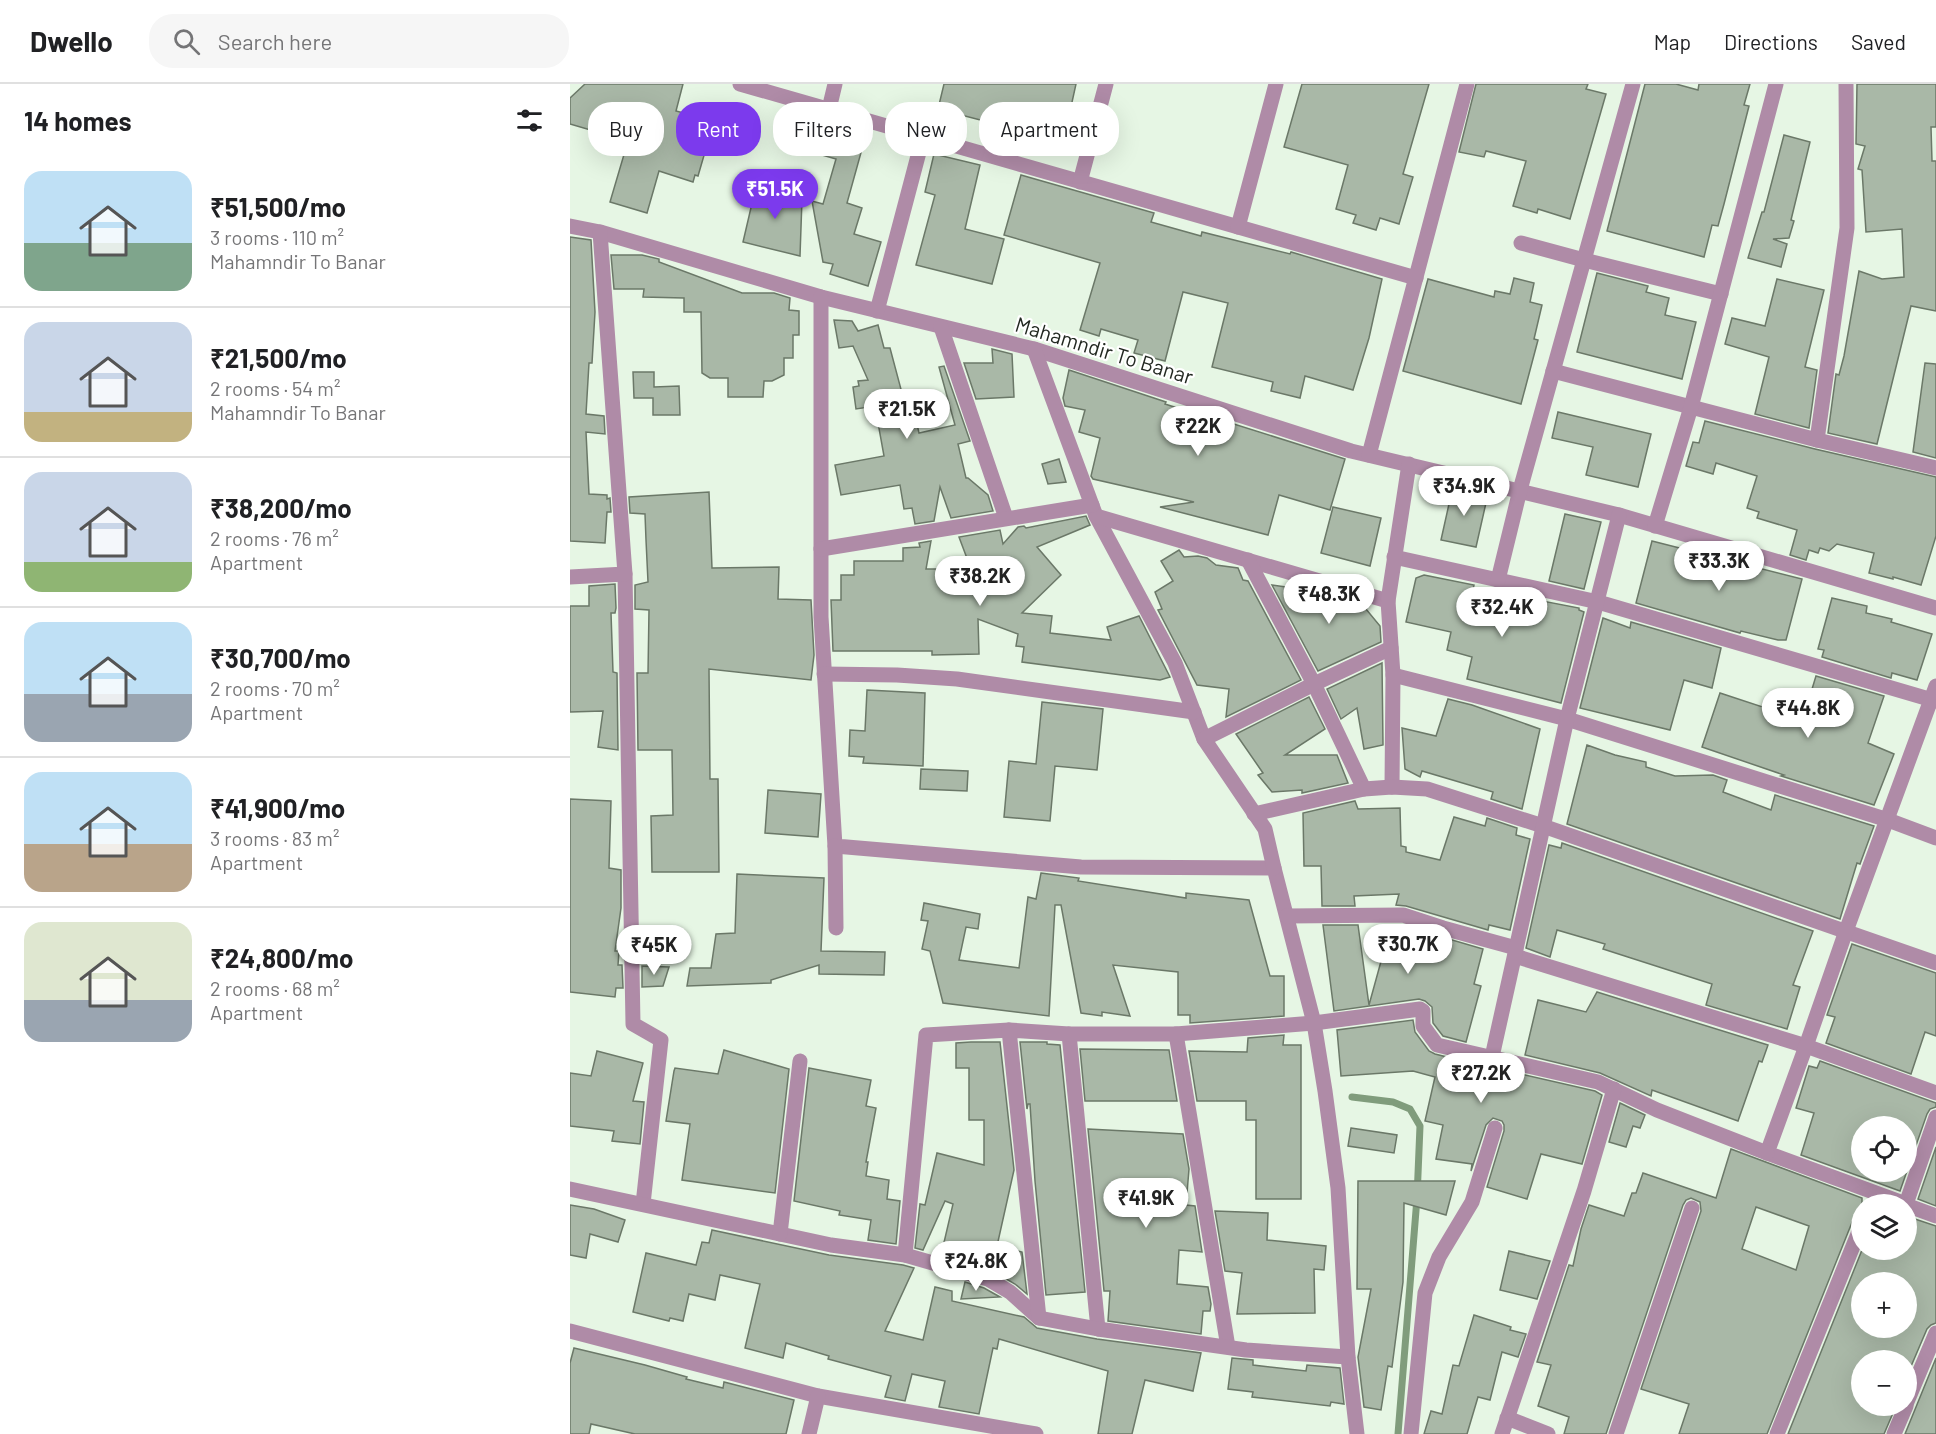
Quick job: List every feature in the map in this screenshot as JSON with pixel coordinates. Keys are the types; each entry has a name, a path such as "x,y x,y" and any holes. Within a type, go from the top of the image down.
{"street":[{"path":"740,84 802,102"},
{"path":"831,102 835,84"},
{"path":"1080,182 1106,84"},
{"path":"1238,227 1276,84"},
{"path":"1369,455 1467,84"},
{"path":"1498,580 1520,490 1633,84"},
{"path":"1655,526 1691,407 1776,84"},
{"path":"1817,441 1847,228 1845,84"},
{"path":"967,150 1416,278"},
{"path":"877,311 918,156"},
{"name":"Mahamndir To Banar","path":"570,226 600,232 821,297 1034,349 1351,451 1619,515 1936,608"},
{"path":"600,232 626,574 633,1023 661,1040 643,1204"},
{"path":"1521,243 1721,294"},
{"path":"821,297 821,618 835,846 836,928"},
{"path":"941,327 1006,518"},
{"path":"1034,349 1094,510 1175,663 1204,739 1264,829 1314,1023 1338,1188 1348,1357 1357,1434"},
{"path":"1553,371 1817,441 1936,468"},
{"path":"1392,787 1393,675 1388,601 1409,464"},
{"path":"821,549 1006,518 1094,510 1248,560 1388,601"},
{"path":"1492,1058 1568,719 1619,515"},
{"path":"1394,557 1598,602 1934,695 1846,931 1767,1153"},
{"path":"1248,560 1314,684 1364,789"},
{"path":"570,577 626,574"},
{"path":"1204,739 1391,648"},
{"path":"824,674 957,679 1194,712"},
{"path":"1393,675 1568,719 1888,820 1936,838"},
{"path":"1254,814 1364,789 1392,787 1427,789 1543,826 1936,963"},
{"path":"835,846 1082,867 1274,868"},
{"path":"1287,916 1403,915 1806,1046 1936,1093"},
{"path":"905,1255 926,1035 1009,1030 1069,1034 1176,1034 1314,1023 1420,1009 1423,1011 1423,1026 1437,1045 1598,1082 1658,1110 1863,1194"},
{"path":"1009,1030 1039,1318"},
{"path":"1069,1034 1098,1329"},
{"path":"1176,1034 1228,1347"},
{"path":"780,1234 800,1061"},
{"path":"1502,1434 1584,1191 1614,1089"},
{"path":"1910,1194 1936,1117"},
{"path":"1411,1434 1425,1293 1439,1257 1472,1202 1495,1128"},
{"path":"570,1189 831,1245 905,1255 988,1279 1010,1292 1039,1318 1098,1329 1228,1347 1348,1357"},
{"path":"1616,1434 1692,1208"},
{"path":"1917,1209 1936,1216"},
{"path":"1777,1434 1851,1251"},
{"path":"570,1330 818,1396 1036,1434"},
{"path":"1917,1379 1936,1333"},
{"path":"809,1434 818,1396"},
{"path":"1894,1434 1901,1416"},
{"path":"1507,1418 1548,1434"}],"building":[{"path":"585,84 683,84 678,102 676,102 676,156 704,156 698,176 695,175 693,182 659,171 647,213 610,202 624,156 664,156 664,102 588,102 588,129 570,124 570,98"},
{"path":"944,84 1076,84 1072,102 979,102 979,120 967,117 967,102 940,102"},
{"path":"1302,84 1429,84 1403,174 1413,177 1399,224 1380,218 1376,230 1353,223 1356,215 1336,209 1348,165 1284,147"},
{"path":"1476,84 1588,84 1586,89 1606,94 1570,219 1538,209 1537,213 1513,206 1526,161 1486,151 1484,157 1459,152"},
{"path":"1645,84 1676,84 1698,90 1699,84 1750,84 1744,105 1749,106 1724,204 1718,226 1712,225 1704,257 1607,231"},
{"path":"1857,84 1936,84 1936,127 1931,127 1932,161 1936,161 1936,311 1911,306 1877,444 1828,433 1836,374 1839,375 1844,356 1859,271 1882,279 1904,277 1902,229 1866,232 1862,170 1858,169 1865,146 1856,144"},
{"path":"1784,135 1810,142 1791,220 1794,221 1789,238 1773,239 1787,244 1781,267 1748,258 1762,212 1764,212"},
{"path":"826,156 860,156 847,203 862,208 854,234 881,242 868,286 830,274 833,264 823,262 812,201 823,204 836,159"},
{"path":"934,156 980,165 965,229 1004,239 992,284 916,265 935,195 925,192"},
{"path":"1021,175 1154,213 1151,222 1201,236 1202,232 1290,254 1291,252 1382,279 1369,338 1353,390 1305,376 1300,398 1271,391 1273,382 1212,367 1228,303 1183,292 1165,361 1134,353 1138,340 1101,329 1099,336 1080,330 1100,263 1004,235"},
{"path":"757,182 791,190 789,196 802,199 800,256 743,242"},
{"path":"570,237 591,240 595,312 586,414 604,416 605,434 586,432 589,494 607,495 607,499 610,498 611,512 607,512 605,543 570,541"},
{"path":"611,255 642,255 659,259 659,262 742,293 774,293 790,298 789,310 799,311 799,335 793,335 793,358 784,358 784,375 772,381 764,381 763,397 728,397 728,378 710,378 702,373 701,312 684,312 684,298 643,297 644,289 614,289"},
{"path":"1597,273 1648,286 1646,292 1669,298 1665,315 1696,322 1682,379 1577,352"},
{"path":"1514,278 1534,283 1530,302 1542,305 1534,339 1538,340 1521,404 1403,371 1428,279 1494,297 1495,291 1510,294"},
{"path":"1777,279 1824,290 1805,367 1817,370 1809,428 1755,414 1769,357 1725,344 1732,318 1765,326"},
{"path":"834,320 852,321 858,331 878,325 884,348 890,348 907,412 914,411 919,433 955,425 939,367 944,366 970,441 958,444 966,478 988,495 993,511 951,518 940,487 934,521 915,524 912,508 904,509 900,485 841,495 835,465 884,456 875,406 856,409 853,387 859,386 858,381 868,380 853,346 839,348"},
{"path":"992,349 1012,354 1014,397 976,399 964,363 993,363"},
{"path":"1925,363 1936,364 1936,458 1913,452"},
{"path":"1069,370 1166,402 1165,404 1345,459 1330,510 1279,495 1268,535 1160,507 1194,502 1093,479 1091,476 1100,438 1079,432 1085,410 1065,406 1063,398"},
{"path":"633,372 654,372 654,387 679,386 680,415 653,415 653,398 634,398"},
{"path":"1558,412 1651,434 1638,487 1586,475 1593,447 1552,438"},
{"path":"1705,421 1936,477 1936,536 1921,585 1869,573 1874,553 1837,544 1829,551 1820,548 1818,553 1809,550 1806,560 1790,555 1797,530 1757,518 1759,512 1747,508 1757,476 1716,463 1713,474 1686,466 1693,442 1699,443"},
{"path":"1059,459 1066,482 1048,484 1042,464"},
{"path":"1453,486 1488,494 1476,547 1441,540"},
{"path":"709,492 712,568 779,567 778,599 811,600 814,655 811,680 709,669 710,779 718,779 719,872 652,872 651,816 673,815 672,750 638,750 637,673 648,673 649,610 635,609 635,585 648,582 645,514 630,513 629,497"},
{"path":"1333,507 1381,518 1370,566 1321,553"},
{"path":"1565,514 1601,522 1584,589 1549,581"},
{"path":"1086,516 1090,525 1037,547 1061,575 1022,613 1052,616 1050,633 1111,640 1107,627 1139,616 1170,677 1160,680 1022,662 1024,647 1016,646 1018,634 978,619 979,654 932,655 932,651 833,651 831,600 841,600 841,575 854,575 854,561 903,561 903,548 920,547 919,543 931,541 926,569 971,569 959,537 1000,530 1003,544 1018,527 1026,528"},
{"path":"1652,541 1802,579 1786,640 1741,631 1740,633 1636,603"},
{"path":"1179,550 1184,557 1198,556 1207,558 1216,565 1238,568 1243,580 1248,581 1301,680 1226,717 1229,689 1197,685 1158,610 1162,609 1155,592 1173,581 1161,561"},
{"path":"1424,575 1474,585 1468,611 1513,624 1515,617 1521,619 1527,598 1579,608 1584,612 1561,703 1467,679 1472,657 1447,650 1451,632 1406,622 1416,578"},
{"path":"615,584 616,608 615,613 611,613 613,672 617,673 618,750 598,747 603,711 570,712 570,606 589,606 589,586"},
{"path":"1272,585 1314,591 1353,603 1361,603 1380,626 1381,642 1318,671"},
{"path":"1832,598 1867,606 1866,613 1892,619 1891,622 1932,634 1917,680 1892,673 1891,678 1822,657 1824,650 1818,649"},
{"path":"1603,618 1630,628 1631,622 1721,648 1712,688 1684,680 1670,730 1580,708"},
{"path":"1382,663 1383,745 1364,749 1357,708 1341,719 1327,689"},
{"path":"1816,676 1884,696 1868,743 1894,754 1874,805 1781,776 1784,775 1702,747 1720,693 1793,717 1800,696 1809,699"},
{"path":"867,690 925,693 923,766 863,763 864,757 849,756 850,730 865,731"},
{"path":"1309,697 1325,729 1285,755 1337,755 1348,783 1302,793 1302,790 1272,792 1258,775 1263,773 1236,734"},
{"path":"1448,699 1540,729 1522,809 1491,799 1493,792 1422,771 1420,777 1405,769 1402,728 1436,736"},
{"path":"1042,702 1103,709 1097,770 1055,766 1050,821 1004,817 1009,761 1036,764"},
{"path":"1587,745 1615,755 1646,762 1646,767 1675,776 1713,775 1727,780 1723,792 1771,810 1775,795 1874,826 1860,864 1857,863 1840,919 1567,824"},
{"path":"921,769 968,771 967,791 920,789"},
{"path":"768,790 821,794 818,837 765,833"},
{"path":"570,799 611,801 609,868 621,870 621,908 615,951 619,951 618,965 622,965 623,988 616,988 615,997 570,992"},
{"path":"1355,801 1358,809 1400,808 1401,846 1406,847 1406,852 1440,860 1454,817 1485,826 1487,818 1517,828 1516,835 1530,839 1510,930 1489,925 1488,930 1396,905 1399,894 1354,896 1355,906 1322,906 1321,866 1304,866 1303,813"},
{"path":"1562,843 1813,931 1793,985 1800,987 1787,1029 1706,1005 1712,984 1603,949 1605,944 1557,930 1550,957 1526,948 1549,845 1561,848"},
{"path":"1041,873 1186,898 1186,893 1249,900 1270,976 1284,976 1284,1016 1190,1023 1190,1015 1178,1015 1178,972 1113,965 1130,1016 1102,1012 1102,1016 1081,1013 1061,905 1055,905 1049,1016 943,1003 930,951 922,949 928,921 921,920 924,903 980,914 978,929 966,927 959,960 1019,968 1028,897 1036,899"},
{"path":"737,874 824,878 821,951 885,952 884,975 819,974 819,965 771,980 771,983 687,986 690,968 711,968 716,934 735,933"},
{"path":"1323,925 1358,925 1369,1005 1391,925 1401,925 1483,949 1474,984 1481,986 1466,1042 1443,1036 1433,1023 1432,1007 1419,999 1334,1011"},
{"path":"1852,944 1936,973 1936,1036 1925,1032 1911,1074 1826,1043 1835,1017 1827,1015"},
{"path":"642,966 669,967 663,986 642,987"},
{"path":"1597,992 1768,1045 1762,1062 1759,1061 1738,1121 1652,1090 1651,1096 1600,1073 1525,1055 1538,1000 1586,1012"},
{"path":"1413,1020 1415,1032 1429,1051 1435,1054 1479,1065 1478,1068 1520,1078 1521,1074 1595,1091 1602,1095 1582,1164 1541,1154 1527,1199 1487,1187 1504,1131 1502,1121 1493,1118 1486,1125 1471,1171 1472,1164 1436,1159 1443,1125 1425,1121 1435,1077 1413,1071 1341,1076 1337,1030"},
{"path":"1284,1035 1283,1045 1301,1045 1301,1199 1256,1199 1256,1120 1246,1120 1246,1101 1197,1101 1189,1051 1247,1052 1248,1038"},
{"path":"1000,1042 1014,1170 997,1246 1022,1252 1027,1294 993,1271 969,1263 971,1258 942,1251 953,1204 945,1201 923,1250 915,1248 920,1204 925,1205 937,1153 984,1165 984,1120 969,1120 969,1068 956,1068 956,1043"},
{"path":"1020,1042 1047,1042 1047,1044 1060,1045 1085,1292 1046,1295 1030,1104 1027,1109"},
{"path":"1080,1049 1169,1050 1177,1101 1085,1101"},
{"path":"724,1050 789,1069 775,1193 682,1180 690,1124 666,1121 674,1071 675,1068 718,1074"},
{"path":"597,1051 643,1063 633,1101 644,1102 640,1144 612,1141 614,1131 570,1126 570,1073 591,1076"},
{"path":"1820,1061 1936,1103 1936,1107 1930,1109 1927,1114 1917,1143 1917,1116 1851,1116 1851,1173 1801,1155 1814,1113 1796,1108 1809,1066 1817,1068"},
{"path":"809,1068 871,1080 866,1106 876,1108 866,1162 868,1162 866,1176 889,1180 887,1199 900,1201 896,1244 868,1240 871,1220 839,1215 840,1211 794,1201"},
{"path":"1620,1103 1645,1115 1640,1128 1633,1126 1626,1147 1609,1142"},
{"path":"1351,1128 1397,1135 1394,1153 1348,1146"},
{"path":"1088,1129 1183,1134 1189,1169 1186,1205 1195,1206 1202,1252 1179,1250 1177,1284 1208,1287 1210,1311 1203,1311 1201,1334 1108,1321 1110,1291 1104,1291"},
{"path":"1936,1147 1936,1206 1918,1199"},
{"path":"1731,1149 1851,1194 1851,1225 1767,1434 1679,1434 1689,1404 1641,1389 1701,1211 1700,1202 1691,1198 1683,1205 1606,1434 1564,1434 1569,1417 1538,1406 1551,1365 1537,1362 1569,1265 1573,1266 1589,1205 1624,1216 1632,1193 1636,1193 1643,1173 1716,1198","holes":["1756,1207 1809,1226 1796,1270 1742,1249"]},
{"path":"1358,1181 1455,1181 1446,1215 1404,1203 1403,1282 1392,1367 1388,1366 1381,1410 1364,1407 1358,1357 1371,1289 1357,1289"},
{"path":"1875,1182 1903,1182 1900,1191"},
{"path":"570,1205 594,1209 625,1220 618,1242 590,1234 586,1258 570,1255"},
{"path":"1215,1211 1268,1213 1267,1240 1326,1246 1324,1270 1314,1269 1315,1313 1237,1314 1242,1273 1225,1271"},
{"path":"1917,1220 1936,1226 1936,1323 1927,1329 1917,1352 1917,1350 1851,1350 1851,1416 1892,1416 1884,1434 1788,1434 1851,1277 1851,1338 1917,1338 1917,1272 1853,1272 1858,1260 1917,1260"},
{"path":"712,1230 829,1255 914,1268 885,1331 923,1340 935,1287 952,1291 952,1301 1024,1317 1037,1328 1097,1339 1201,1353 1193,1391 1145,1380 1132,1434 1098,1434 1108,1371 999,1339 997,1349 993,1348 979,1414 939,1407 945,1381 912,1374 905,1401 885,1397 891,1376 828,1359 829,1356 786,1343 783,1358 745,1348 760,1284 720,1275 715,1300 689,1294 683,1321 670,1318 669,1321 633,1312 646,1253 696,1265 702,1242 709,1243"},
{"path":"1509,1251 1550,1261 1537,1299 1500,1290"},
{"path":"965,1282 984,1288 1000,1297 961,1299"},
{"path":"1474,1315 1526,1334 1518,1357 1502,1352 1490,1400 1478,1397 1467,1434 1424,1434 1431,1411 1442,1414 1453,1365 1459,1366"},
{"path":"574,1348 645,1365 687,1377 686,1379 723,1388 724,1382 794,1400 786,1434 635,1434 591,1424 589,1434 570,1434 570,1363"},
{"path":"1232,1358 1253,1360 1253,1365 1306,1371 1307,1365 1340,1368 1344,1404 1331,1402 1330,1406 1252,1397 1253,1392 1228,1389"},
{"path":"1936,1358 1936,1434 1905,1434 1912,1416 1917,1416 1917,1405"}],"waterway":[{"path":"1352,1097 1393,1102 1410,1109 1420,1126 1417,1198 1398,1434"}]}
